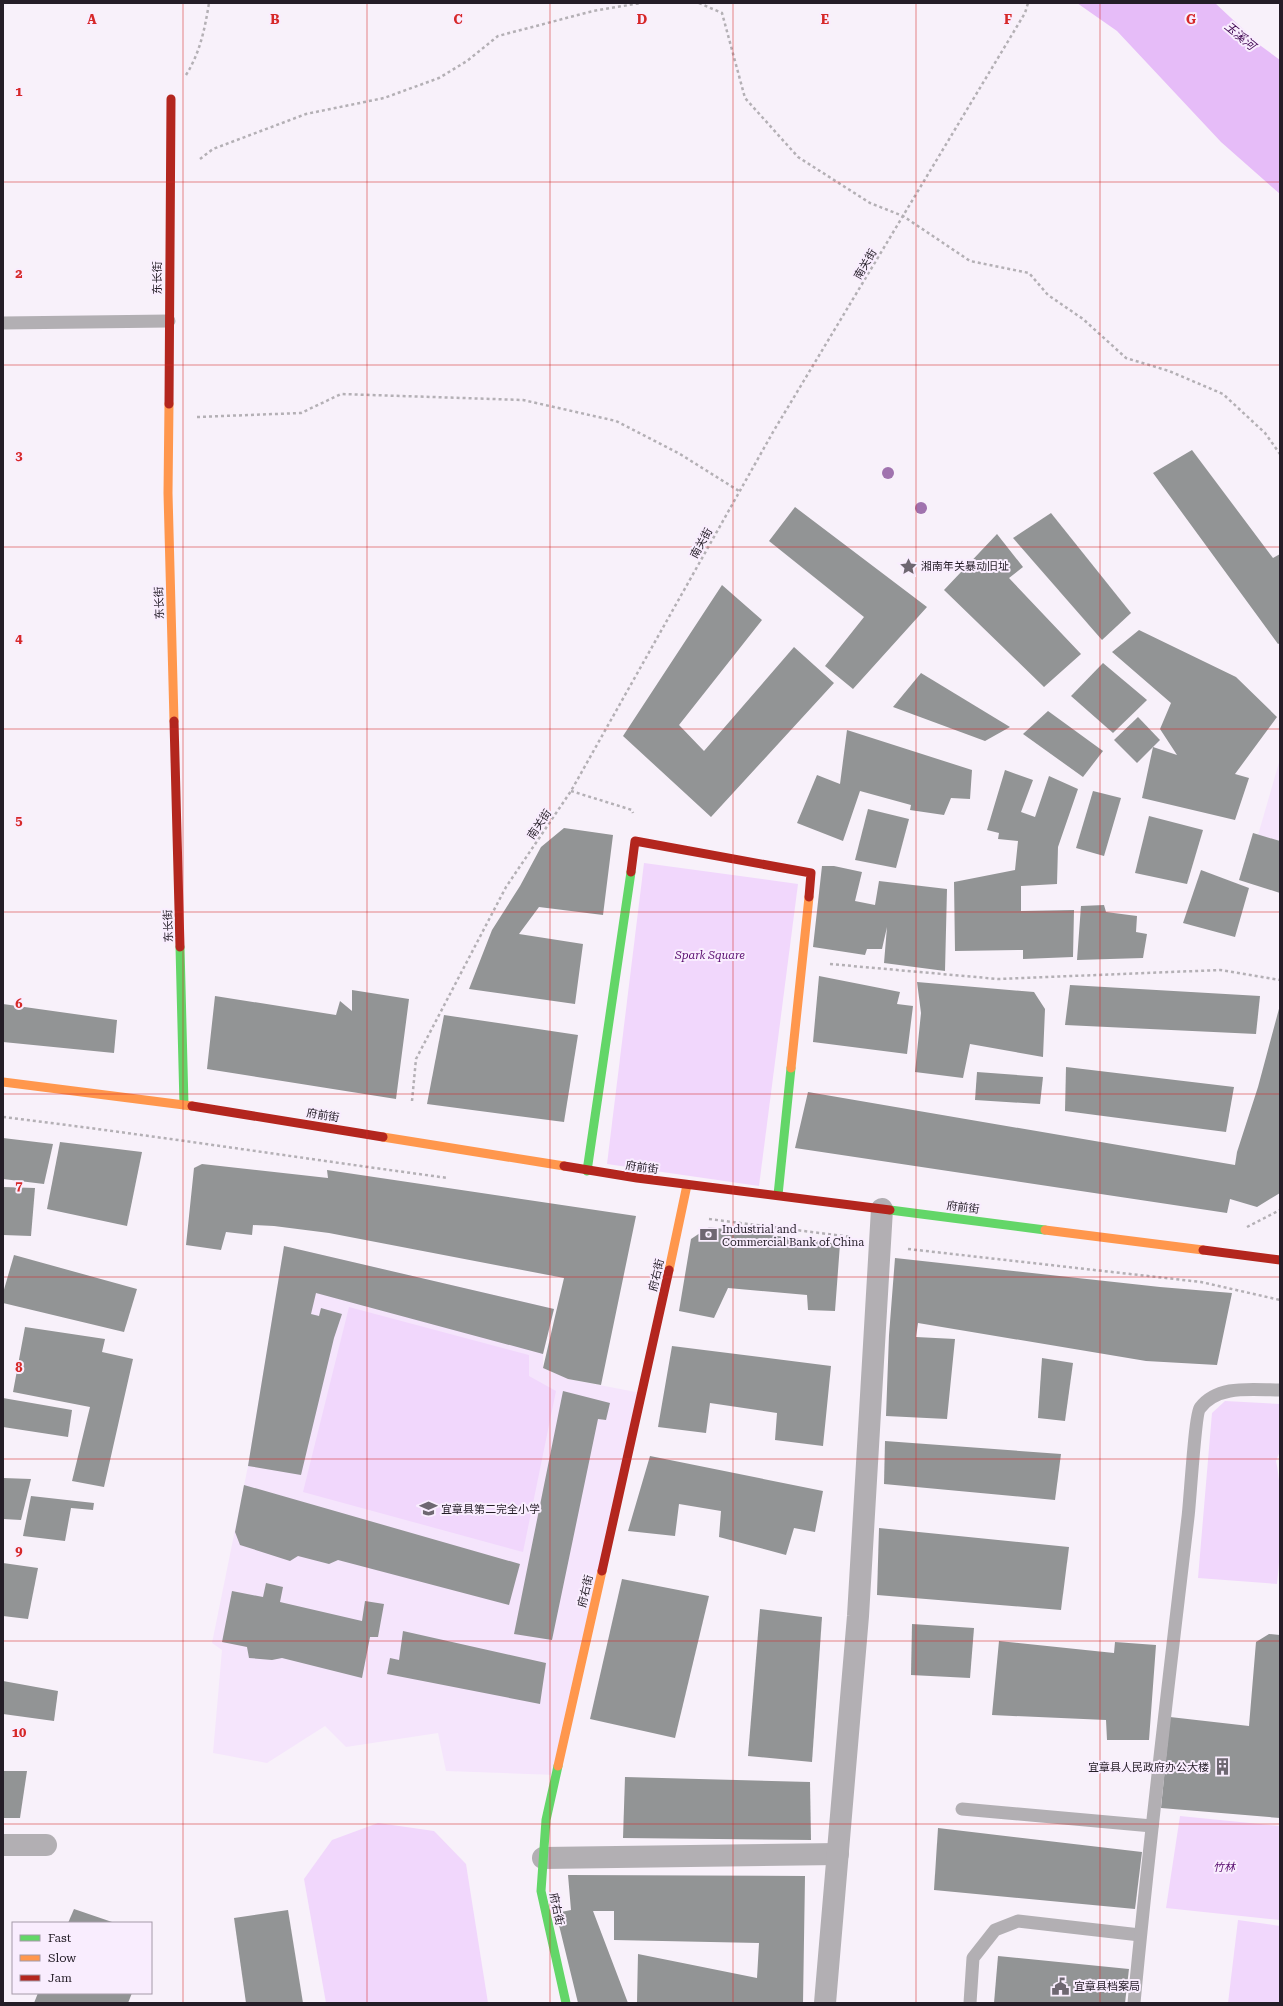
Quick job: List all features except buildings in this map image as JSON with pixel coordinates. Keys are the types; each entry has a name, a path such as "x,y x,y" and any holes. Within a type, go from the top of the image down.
{"street":[{"name":"东长街","path":"171,99 168,493 184,1105"},
{"path":"587,1171 635,842 811,873 778,1195"},
{"name":"府前街","path":"3,1082 184,1105 587,1171 687,1185 778,1195 1280,1260"},
{"name":"府右街","path":"566,2003 541,1891 546,1820 687,1185"},
{"path":"825,2003 858,1616 882,1209"},
{"path":"3,1845 46,1845"},
{"path":"543,1858 838,1854"}],"lane":[{"path":"3,323 169,321"},
{"path":"1134,2003 1152,1826 1188,1517 1198,1410 1212,1396 1232,1390 1280,1390"},
{"path":"962,1809 1152,1826"},
{"path":"970,2003 973,1958 995,1930 1018,1921 1140,1935"}],"path":[{"path":"171,99 192,66 204,31 209,3"},
{"path":"170,180 213,150 306,114 384,98 439,78 467,61 498,36 593,11 641,3"},
{"path":"700,3 722,13 744,98 798,157 870,202 903,216 970,261 1029,273 1048,295 1083,319 1126,358 1169,371 1223,394 1265,433 1280,454"},
{"name":"南关街","path":"412,1101 416,1059 506,888 571,792 773,432 1021,20 1028,3"},
{"path":"168,418 301,413 341,394 523,400 616,421 680,454 739,492"},
{"path":"571,792 632,810 635,842"},
{"path":"803,962 998,979 1220,970 1280,980"},
{"path":"3,1117 148,1134 214,1146 450,1178"},
{"path":"709,1219 851,1237"},
{"path":"904,1249 1201,1282 1280,1300"}],"shaded area":[{"path":"1280,759 1280,841 1258,835"},
{"name":"宜章县第二完全小学","path":"284,1246 554,1309 543,1354 543,1368 568,1379 641,1393 556,1775 446,1771 438,1733 346,1747 325,1726 267,1763 213,1753 222,1650 212,1643 248,1466"}],"green space":[{"name":"Spark Square","path":"644,863 798,884 759,1186 607,1164"},
{"path":"349,1307 529,1355 529,1376 556,1391 523,1552 303,1492"},
{"path":"1225,1401 1280,1404 1280,1451 1276,1461 1280,1489 1281,1521 1277,1584 1198,1578 1212,1413"},
{"name":"竹林","path":"1180,1816 1280,1826 1280,1920 1166,1908"},
{"path":"378,1823 434,1831 466,1864 488,2003 326,2003 304,1879 332,1840"},
{"path":"1238,1920 1280,1926 1280,2003 1228,2003"}],"water":[{"name":"玉溪河","path":"1077,3 1215,3 1261,46 1280,60 1280,194 1221,142 1117,31"}],"traffic: fast":[{"path":"587,1171 631,872"},
{"path":"180,947 184,1105"},
{"path":"778,1195 791,1068"},
{"path":"890,1210 1045,1230"},
{"path":"558,1766 546,1820 541,1891 566,2003"}],"traffic: slow":[{"path":"169,404 168,493 174,721"},
{"path":"791,1068 809,897"},
{"path":"3,1082 192,1106"},
{"path":"383,1137 564,1166"},
{"path":"669,1270 687,1185"},
{"path":"1045,1230 1203,1250"},
{"path":"558,1766 602,1571"}],"traffic: jam":[{"path":"169,404 171,99"},
{"path":"174,721 180,947"},
{"path":"631,872 635,841 811,873 809,897"},
{"path":"192,1106 383,1137"},
{"path":"564,1166 637,1178 890,1210"},
{"path":"1203,1250 1280,1260"},
{"path":"602,1571 669,1270"}],"place":[{"name":"湘南年关暴动旧址","path":"908,566"},
{"name":"Industrial and Commercial Bank of China","path":"709,1235"},
{"name":"宜章县第二完全小学","path":"428,1509"},
{"name":"宜章县人民政府办公大楼","path":"1222,1767"},
{"name":"宜章县档案局","path":"1061,1986"}]}
